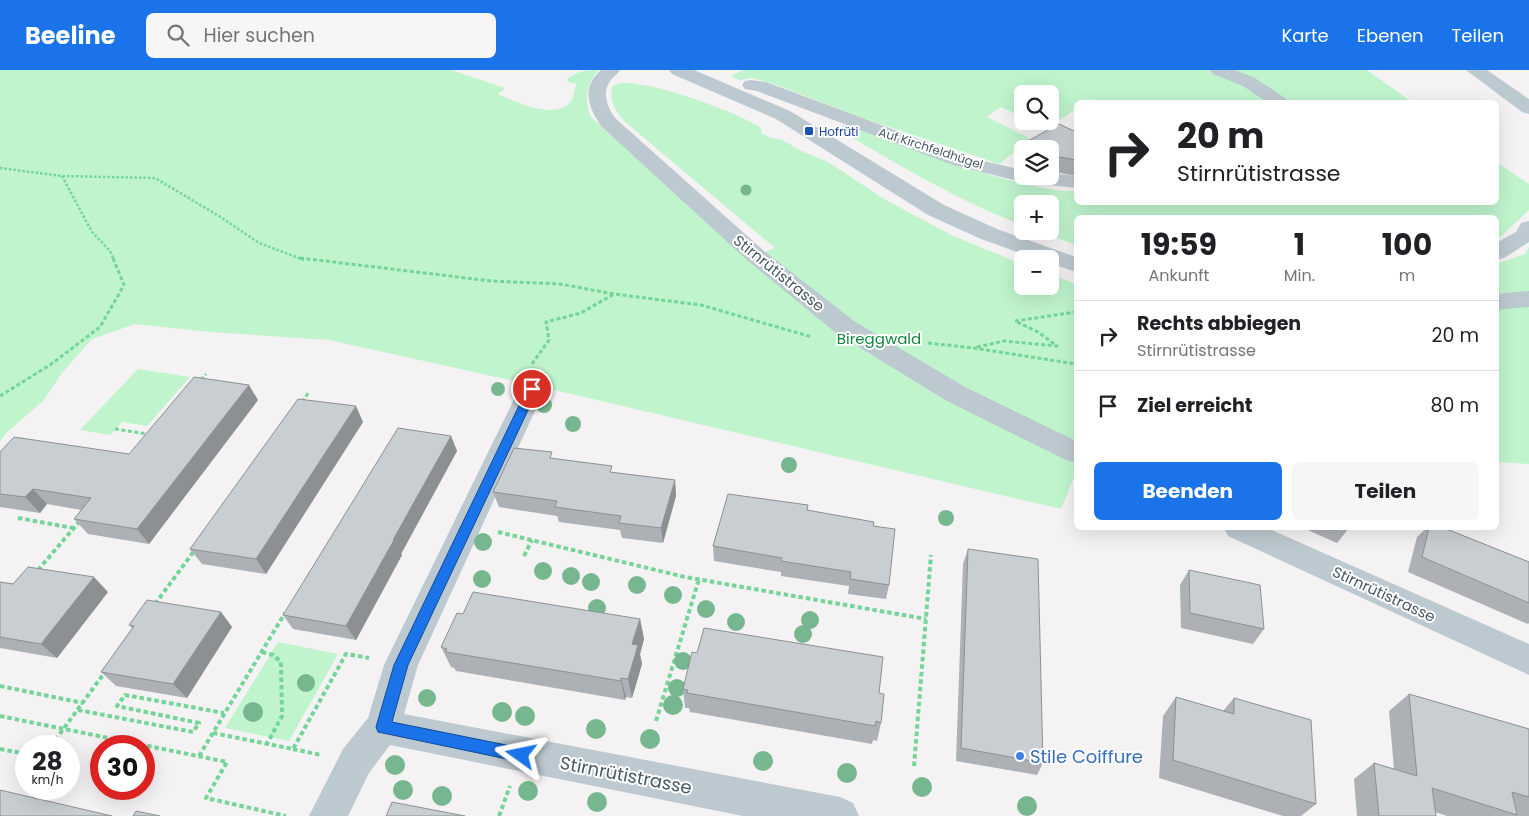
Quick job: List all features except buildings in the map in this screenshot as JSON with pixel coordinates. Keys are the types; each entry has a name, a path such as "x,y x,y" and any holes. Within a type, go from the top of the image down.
{"street":[{"name":"Stirnrütistrasse","path":"611,70 600,81 596,95 599,110 608,122 754,255 845,327 956,394 1074,452"},
{"path":"678,70 728,90 789,119 936,210 989,234 1074,264"},
{"path":"1219,70 1249,82 1276,100"},
{"path":"1474,70 1502,87 1529,108"},
{"name":"Auf Kirchfeldhügel","path":"728,90 741,84 760,86 960,160 1014,174"},
{"name":"Auf Kirchfeldhügel","path":"1059,180 1074,182"},
{"path":"1499,251 1524,236 1529,228"},
{"path":"1499,302 1529,298"},
{"path":"328,816 356,761 383,727 401,665 532,389"},
{"name":"Stirnrütistrasse","path":"1243,530 1529,660"},
{"name":"Stirnrütistrasse","path":"383,727 840,816"}],"path":[{"path":"0,168 62,176 155,178 259,243 305,260 491,281 560,284 614,294 701,304 805,336 815,337"},
{"path":"0,396 50,365 100,327 124,286 110,251 92,232 62,176"},
{"path":"549,340 546,322 582,313 614,294"},
{"path":"974,348 1004,342 1057,346 1038,332 1015,321 1074,312"},
{"path":"874,344 883,339 974,348 1074,364"},
{"path":"195,387 206,374"},
{"path":"297,408 309,392"},
{"path":"115,429 154,435 148,442"},
{"path":"18,518 74,528"},
{"path":"37,571 80,521"},
{"path":"467,525 699,579 926,619"},
{"path":"524,556 532,540"},
{"path":"152,607 199,544"},
{"path":"914,766 931,555"},
{"path":"656,720 699,579"},
{"path":"199,756 288,609"},
{"path":"262,652 273,655 281,662 282,716 267,744"},
{"path":"293,749 346,654 401,665"},
{"path":"59,735 106,671"},
{"path":"0,686 83,703"},
{"path":"78,710 193,732 199,723 117,706 125,695 224,713"},
{"path":"0,716 227,762 206,798 286,816"},
{"path":"212,733 310,752"},
{"path":"0,749 15,752"},
{"path":"499,816 506,794"}],"green space":[{"name":"Bireggwald","path":"0,70 451,70 505,88 498,94 525,105 547,110 565,106 572,100 576,84 568,82 567,79 574,74 598,70 591,81 587,93 587,105 591,117 749,258 775,248 624,121 614,106 611,97 612,87 622,83 638,84 660,89 708,104 749,121 761,128 761,133 771,138 780,139 828,162 884,199 953,236 1014,261 1014,295 1059,295 1059,277 1074,283 1074,477 1061,509 546,388 329,340 210,332 135,324 92,339 62,373 43,401 8,431 0,442"},
{"path":"743,70 1211,70 1272,100 1074,100 1074,110 1059,121 1059,85 1014,85 1014,113 1001,107 987,117 1031,139 1014,140 1014,152 999,164 860,117 774,84 752,78 739,80 731,76"},
{"path":"1223,70 1367,70 1409,100 1280,100 1271,93"},
{"path":"849,122 942,159 1014,182 1014,185 1028,185 1052,190 1074,190 1074,205 1499,205 1499,164 1529,184 1529,210 1499,238 1499,215 1074,215 1074,244 1059,239 1059,195 1014,195 1014,222 974,205 883,156 838,129"},
{"path":"1529,247 1529,464 1499,462 1499,263 1525,254"},
{"path":"138,369 190,377 147,426 122,422 111,435 80,430"},
{"path":"278,642 338,654 289,741 225,728"}],"place":[{"name":"Hofrüti","path":"809,131"},
{"name":"Stile Coiffure","path":"1020,756"}],"route":[{"path":"521,755 383,727 397,674 532,389"}]}
